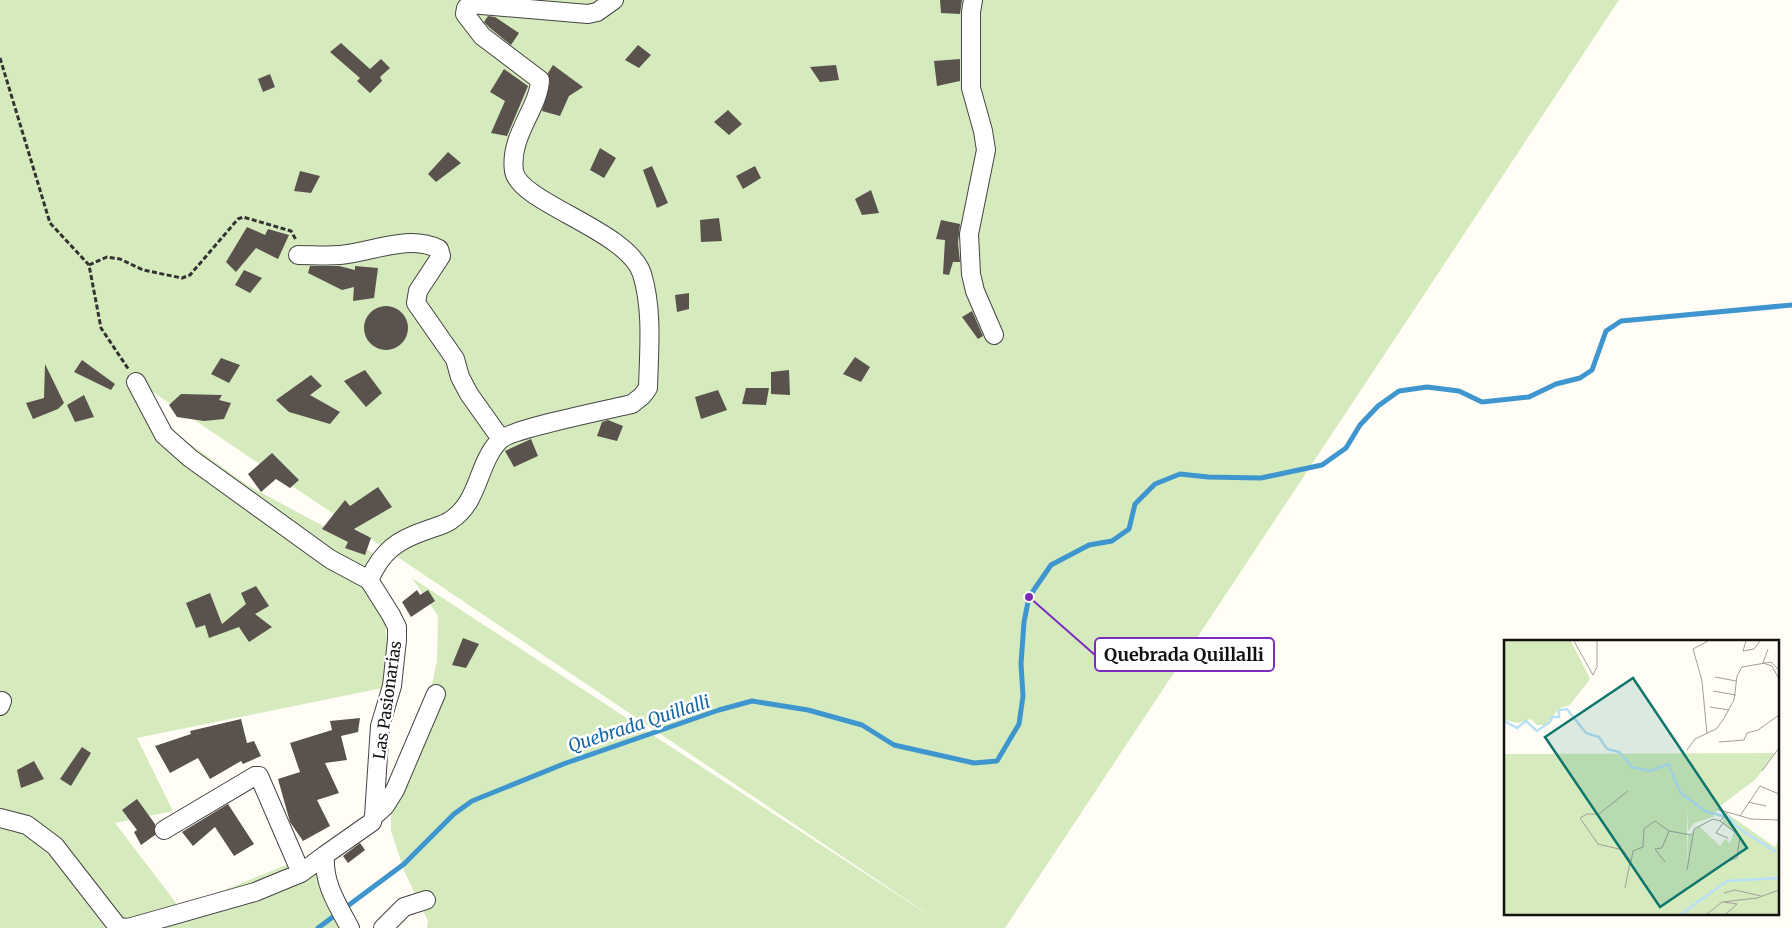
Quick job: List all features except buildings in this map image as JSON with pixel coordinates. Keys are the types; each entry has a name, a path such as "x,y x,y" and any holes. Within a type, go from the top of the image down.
{"street":[{"path":"136,382 164,435 190,458 246,496 330,559 369,580 377,563 388,549 412,535 450,521 464,509 476,489 485,464 501,439 526,430 632,404 648,388 649,317 642,272 629,255 614,242 534,195 516,177 514,170 515,149 525,118 540,87 540,80 482,36 465,14 468,2 588,14 597,12 614,0"},
{"path":"973,0 971,12 970,88 983,131 986,150 969,234 971,274 975,291 994,334"},
{"path":"298,256 341,255 399,244 429,244 439,249 442,256 418,291 416,303 455,359 460,377 469,394 501,439"},
{"name":"Las Pasionarias","path":"369,580 397,627 392,686 380,726 374,816"},
{"path":"0,818 27,825 55,846 118,927 128,928 216,904 255,892 301,873 372,822 374,816 385,806 395,790 436,694"},
{"path":"164,830 255,776 259,776 301,873"},
{"path":"325,855 324,870 330,890 350,928"},
{"path":"383,928 404,907 426,900"}],"path":[{"path":"0,58 50,223 89,265 101,328 136,382"},
{"path":"89,265 107,257 120,259 143,270 182,278 190,275 238,218 243,217 291,231 295,236 298,256"}],"green space":[{"path":"0,0 1619,0 1005,928 427,928 428,921 405,873 391,831 391,798 425,716 437,661 438,616 412,578 944,925 129,376 153,417 247,485 377,555 392,686 137,738 173,811 115,823 180,908 301,859 340,896 357,928 0,928"}],"waterway":[{"name":"Quebrada Quillalli","path":"318,928 404,864 454,814 472,801 566,763 719,710 752,701 808,710 862,725 894,745 974,763 997,761 1019,724 1023,696 1021,664 1024,622 1029,597 1051,565 1089,545 1112,541 1129,529 1135,504 1155,484 1180,474 1208,477 1261,478 1322,465 1346,448 1360,425 1378,406 1399,391 1427,387 1459,391 1482,402 1529,397 1556,384 1580,378 1592,370 1606,331 1621,321 1792,305"}],"place":[{"name":"Quebrada Quillalli","path":"1029,597"}]}
